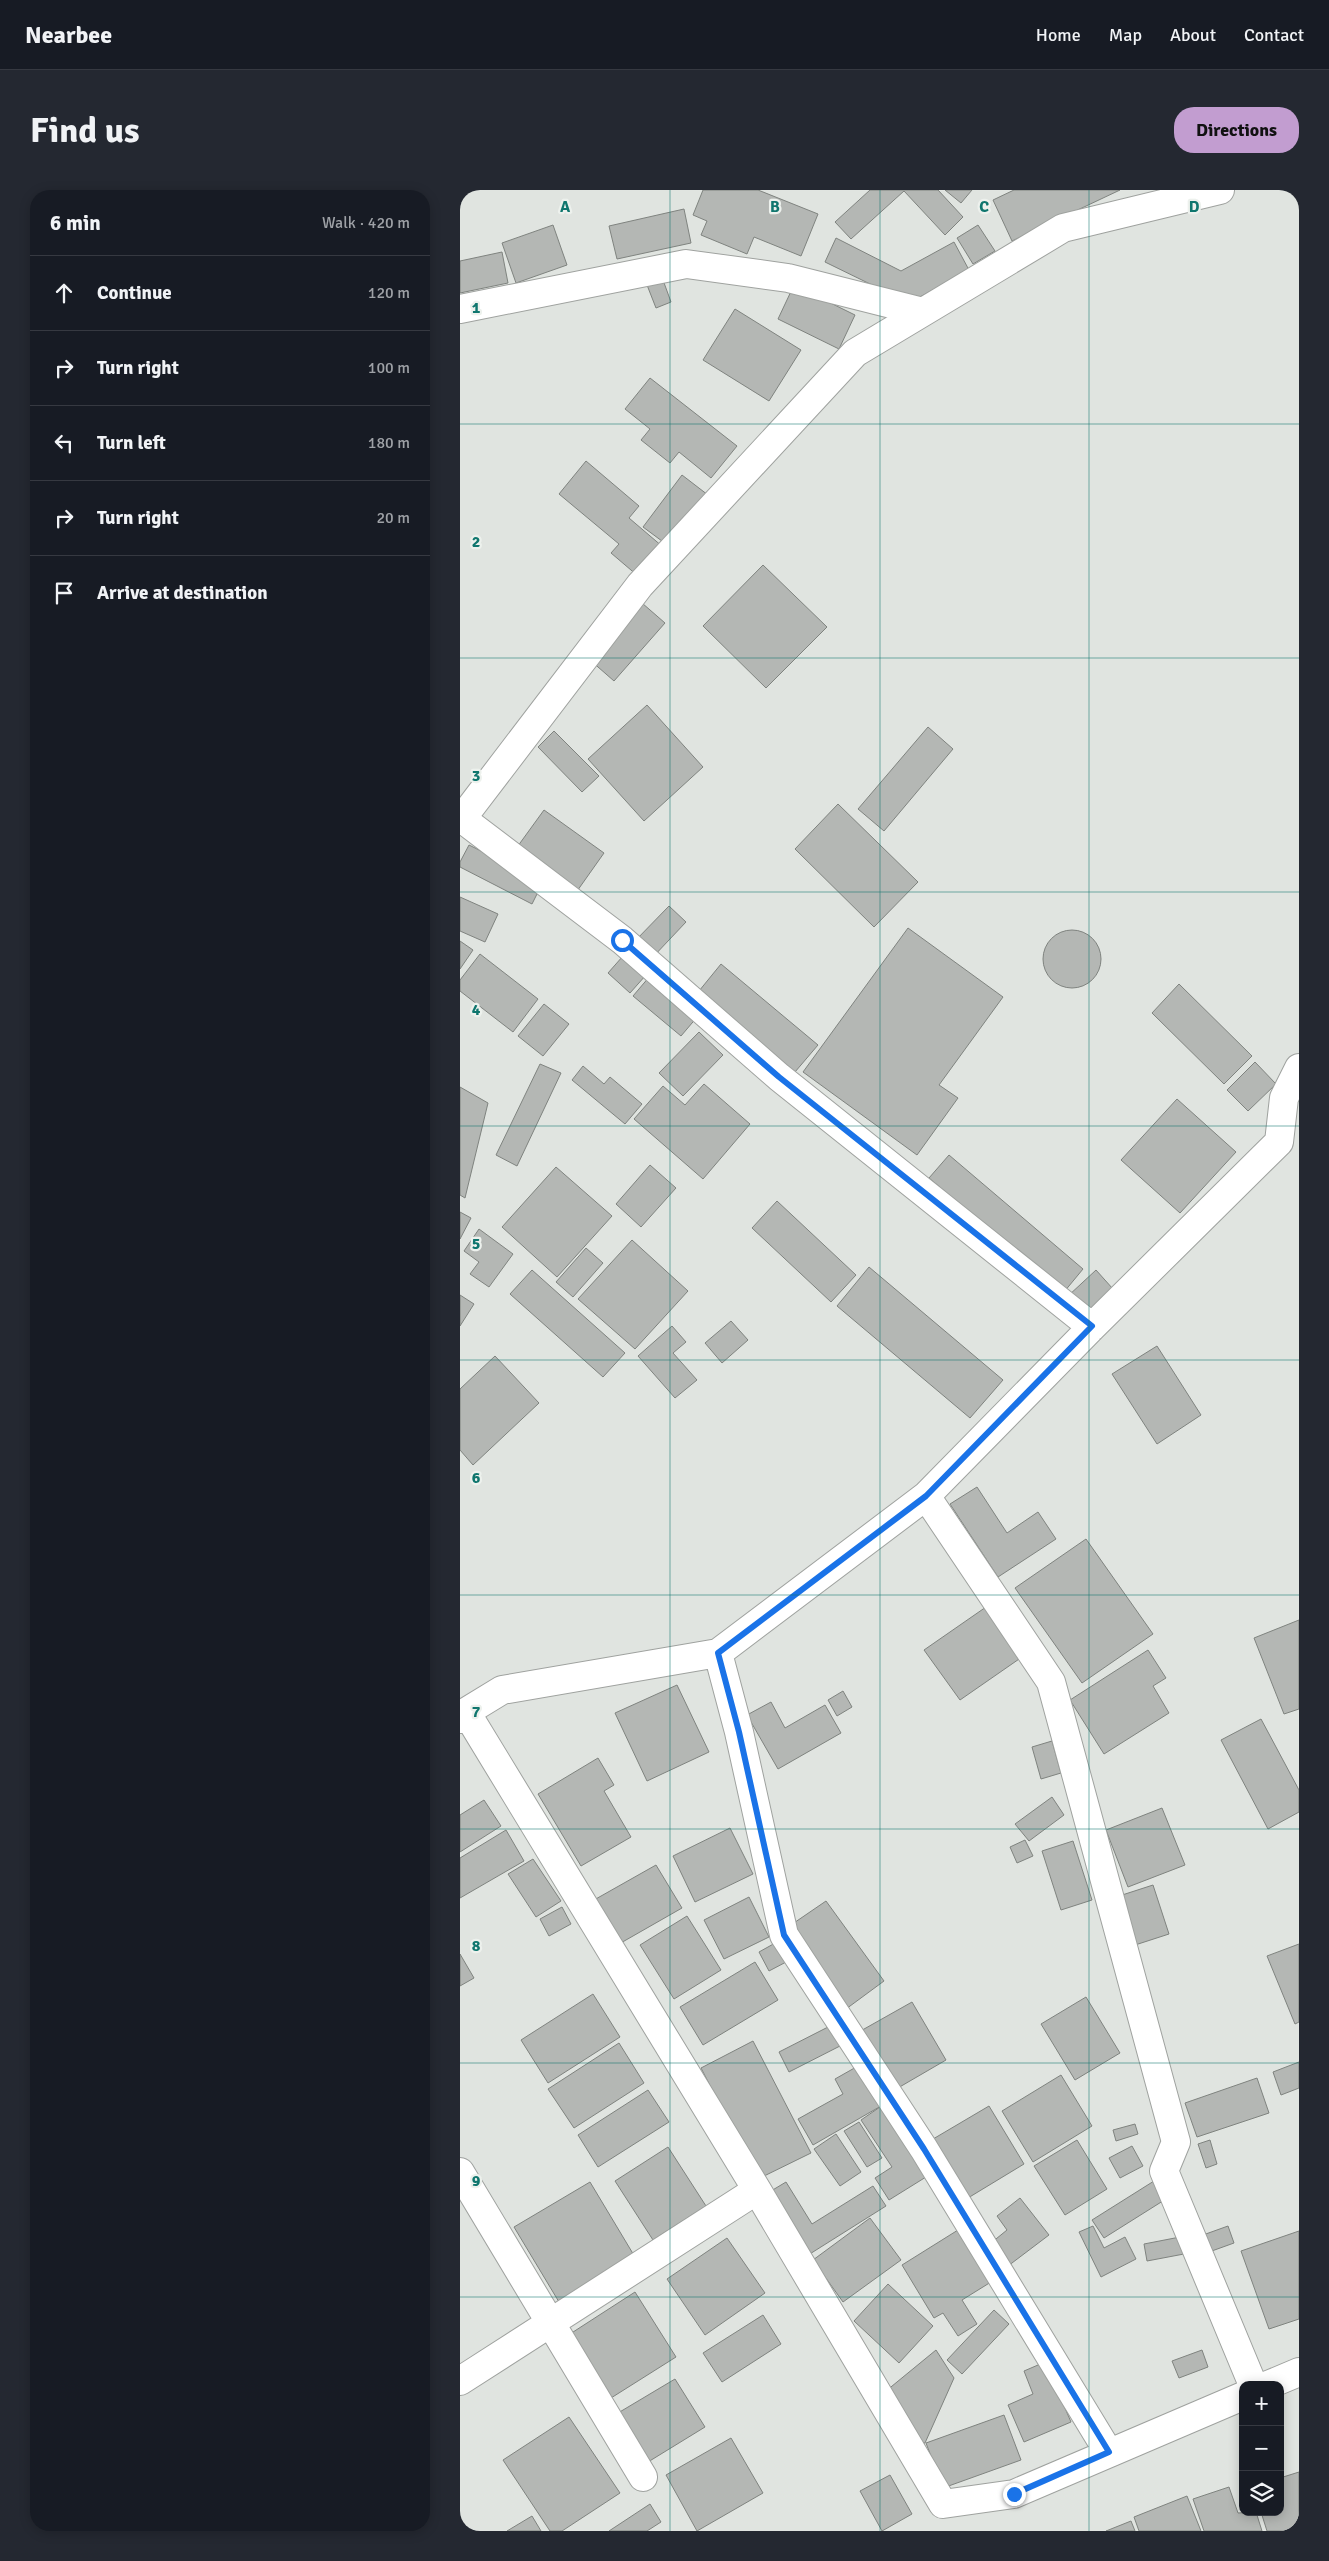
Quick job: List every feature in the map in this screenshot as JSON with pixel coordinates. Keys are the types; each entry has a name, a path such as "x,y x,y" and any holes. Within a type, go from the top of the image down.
{"street":[{"path":"1092,1326 779,1077 622,940 461,820 640,585 855,353 1063,228 1220,190"},
{"path":"460,309 686,264 788,278 924,312"},
{"path":"1239,2398 1014,2494 943,2504 757,2190 463,1716 502,1690 718,1653 926,1496 1092,1326 1279,1142 1284,1098 1299,1068"},
{"path":"926,1496 1050,1682 1176,2142 1164,2171 1252,2381"},
{"path":"718,1653 739,1732 784,1935 924,2149 1109,2452"},
{"path":"460,2172 643,2477"},
{"path":"460,2381 757,2190"},
{"path":"1278,2381 1299,2372"}],"building":[{"path":"703,190 758,190 818,214 801,256 754,237 747,254 701,235 707,221 693,215"},
{"path":"870,190 938,190 963,217 945,235 904,191 851,239 835,222"},
{"path":"945,190 972,190 961,203"},
{"path":"1014,190 1120,190 1012,241 993,200"},
{"path":"684,209 691,243 617,259 609,226"},
{"path":"553,225 567,265 516,283 502,243"},
{"path":"978,225 995,251 973,264 957,238"},
{"path":"836,238 901,271 954,242 969,270 909,303 825,262"},
{"path":"502,252 508,283 460,293 460,261"},
{"path":"663,280 671,302 656,308 647,285"},
{"path":"794,285 855,315 839,349 778,319"},
{"path":"735,309 801,350 769,401 703,360"},
{"path":"650,378 737,446 711,478 679,452 670,463 641,440 650,429 625,409"},
{"path":"586,461 639,506 629,518 663,547 638,576 611,553 619,544 559,494"},
{"path":"682,475 708,495 670,547 643,527"},
{"path":"763,565 827,627 766,688 703,626"},
{"path":"642,603 665,623 614,681 590,660"},
{"path":"647,705 703,767 644,821 588,759"},
{"path":"928,727 953,749 884,831 858,809"},
{"path":"554,731 599,776 582,792 538,747"},
{"path":"838,804 918,882 874,927 795,849"},
{"path":"544,810 604,853 575,894 515,850"},
{"path":"469,845 543,882 532,904 460,867 460,862"},
{"path":"460,897 498,914 485,942 460,931"},
{"path":"669,906 686,922 652,958 634,942"},
{"path":"908,928 1003,997 939,1085 958,1098 917,1155 803,1072"},
{"path":"1072,930 1083,932 1096,943 1101,959 1099,970 1088,983 1072,988 1061,986 1048,975 1043,959 1045,948 1056,935"},
{"path":"460,941 473,950 460,969"},
{"path":"480,954 538,999 513,1032 460,991 460,980"},
{"path":"623,956 646,975 630,993 608,973"},
{"path":"721,964 818,1045 795,1072 699,991"},
{"path":"650,976 698,1016 681,1036 633,996"},
{"path":"1179,984 1252,1056 1224,1084 1152,1013"},
{"path":"544,1004 569,1024 543,1056 518,1036"},
{"path":"699,1032 723,1055 683,1096 659,1073"},
{"path":"1255,1062 1276,1084 1248,1111 1227,1090"},
{"path":"540,1064 561,1073 517,1166 496,1155"},
{"path":"583,1066 604,1084 610,1077 642,1104 625,1124 572,1080"},
{"path":"704,1084 750,1124 703,1179 634,1119 663,1086 685,1105"},
{"path":"460,1087 488,1103 465,1198 460,1195"},
{"path":"1177,1099 1236,1152 1180,1213 1121,1160"},
{"path":"949,1155 1083,1269 1064,1292 929,1178"},
{"path":"650,1165 676,1188 641,1227 616,1204"},
{"path":"556,1167 612,1216 557,1277 502,1227"},
{"path":"777,1201 856,1275 831,1302 752,1228"},
{"path":"460,1212 471,1218 460,1239"},
{"path":"479,1229 513,1254 489,1287 470,1274 479,1262 464,1251"},
{"path":"632,1240 688,1291 635,1349 578,1299"},
{"path":"586,1248 603,1263 573,1297 556,1282"},
{"path":"869,1267 1003,1380 970,1418 837,1306"},
{"path":"532,1270 625,1353 603,1377 510,1294"},
{"path":"1096,1270 1113,1289 1085,1314 1068,1296"},
{"path":"460,1295 474,1304 460,1326"},
{"path":"731,1321 748,1340 722,1363 705,1343"},
{"path":"672,1326 686,1342 673,1353 697,1380 675,1398 638,1356"},
{"path":"1157,1346 1201,1415 1157,1444 1112,1374"},
{"path":"495,1356 539,1403 473,1465 460,1450 460,1389"},
{"path":"977,1487 1007,1533 1038,1512 1056,1539 998,1577 950,1504"},
{"path":"1086,1539 1153,1634 1082,1683 1015,1588"},
{"path":"986,1607 1022,1657 960,1700 924,1650"},
{"path":"1299,1620 1299,1709 1284,1714 1254,1638"},
{"path":"1148,1650 1166,1678 1153,1686 1169,1713 1104,1754 1070,1700"},
{"path":"677,1685 709,1752 647,1781 615,1713"},
{"path":"843,1691 852,1707 837,1716 828,1700"},
{"path":"771,1702 785,1728 825,1705 841,1733 778,1769 747,1715"},
{"path":"1261,1719 1299,1790 1299,1812 1268,1829 1221,1740"},
{"path":"1052,1741 1061,1773 1041,1779 1032,1747"},
{"path":"598,1758 614,1785 604,1791 631,1837 581,1866 538,1794"},
{"path":"1052,1797 1064,1815 1029,1841 1015,1824"},
{"path":"484,1800 501,1826 460,1852 460,1815"},
{"path":"1162,1808 1185,1865 1128,1887 1106,1830"},
{"path":"730,1828 753,1874 695,1902 673,1856"},
{"path":"506,1830 524,1861 460,1898 460,1858"},
{"path":"1025,1840 1033,1856 1017,1863 1010,1847"},
{"path":"1073,1841 1092,1900 1061,1910 1042,1851"},
{"path":"533,1859 561,1901 536,1917 508,1874"},
{"path":"656,1865 682,1908 619,1944 594,1900"},
{"path":"1153,1885 1169,1934 1132,1946 1116,1897"},
{"path":"749,1897 769,1937 724,1959 704,1920"},
{"path":"826,1901 884,1981 846,2009 788,1927"},
{"path":"562,1907 571,1924 549,1936 540,1919"},
{"path":"687,1916 721,1970 674,1999 640,1945"},
{"path":"777,1942 788,1961 769,1971 759,1952"},
{"path":"1299,1944 1299,2022 1295,2024 1267,1956"},
{"path":"460,1954 474,1978 460,1986"},
{"path":"755,1962 778,2000 703,2045 680,2007"},
{"path":"593,1994 620,2037 548,2083 521,2040"},
{"path":"1086,1997 1120,2053 1075,2080 1041,2024"},
{"path":"912,2002 946,2060 891,2092 857,2033"},
{"path":"830,2026 840,2046 789,2072 779,2052"},
{"path":"753,2041 811,2153 758,2179 701,2068"},
{"path":"619,2043 644,2083 574,2128 548,2089"},
{"path":"1299,2062 1299,2088 1281,2095 1273,2072"},
{"path":"858,2066 881,2106 813,2145 798,2119 843,2094 835,2079"},
{"path":"1061,2075 1092,2126 1033,2162 1002,2111"},
{"path":"1257,2078 1269,2113 1197,2137 1185,2103"},
{"path":"648,2090 669,2122 598,2167 578,2135"},
{"path":"989,2106 1024,2164 963,2201 928,2142"},
{"path":"880,2107 926,2177 889,2200 875,2178 892,2167 861,2120"},
{"path":"859,2122 882,2158 867,2167 844,2131"},
{"path":"1135,2124 1138,2134 1116,2141 1113,2130"},
{"path":"836,2134 861,2172 840,2186 814,2149"},
{"path":"1077,2140 1107,2189 1065,2215 1034,2166"},
{"path":"1210,2140 1217,2164 1206,2168 1198,2144"},
{"path":"1132,2146 1143,2166 1120,2178 1109,2158"},
{"path":"668,2147 706,2206 653,2240 615,2181"},
{"path":"1154,2181 1166,2199 1104,2238 1092,2220"},
{"path":"590,2182 635,2257 559,2302 514,2227"},
{"path":"786,2182 812,2224 873,2186 886,2206 805,2257 766,2194"},
{"path":"1020,2198 1049,2235 1008,2266 991,2243 1007,2230 997,2216"},
{"path":"870,2218 901,2260 843,2302 813,2260"},
{"path":"1093,2226 1104,2248 1125,2237 1136,2259 1101,2277 1079,2232"},
{"path":"1228,2226 1234,2243 1209,2252 1203,2235"},
{"path":"958,2230 991,2282 962,2300 977,2324 958,2336 943,2313 934,2318 902,2265"},
{"path":"1299,2231 1299,2319 1269,2329 1241,2251"},
{"path":"1180,2237 1184,2254 1147,2261 1144,2244"},
{"path":"727,2238 765,2293 705,2335 667,2279"},
{"path":"888,2284 933,2326 899,2363 854,2321"},
{"path":"635,2292 676,2357 611,2398 570,2334"},
{"path":"994,2310 1009,2324 962,2374 947,2360"},
{"path":"763,2315 781,2344 722,2382 703,2353"},
{"path":"936,2350 954,2378 925,2443 917,2445 886,2391"},
{"path":"1202,2350 1208,2367 1179,2378 1172,2361"},
{"path":"1045,2362 1071,2422 1024,2442 1008,2405 1033,2394 1024,2371"},
{"path":"675,2379 705,2427 648,2462 618,2413"},
{"path":"1004,2415 1021,2460 943,2488 926,2443"},
{"path":"569,2417 620,2493 562,2531 550,2531 503,2460"},
{"path":"731,2438 763,2493 697,2531 666,2475"},
{"path":"1299,2472 1299,2531 1267,2531 1262,2516 1284,2516 1284,2477"},
{"path":"890,2475 912,2514 882,2531 860,2491"},
{"path":"1229,2487 1239,2516 1257,2516 1262,2531 1204,2531 1193,2499"},
{"path":"1187,2496 1201,2531 1139,2531 1134,2517"},
{"path":"650,2504 661,2522 647,2531 609,2531"},
{"path":"532,2516 541,2531 507,2531"},
{"path":"1131,2521 1135,2531 1106,2531"}],"route":[{"path":"622,940 779,1077 1092,1326 926,1496 718,1653 739,1732 784,1935 924,2149 1109,2452 1014,2494"}]}
